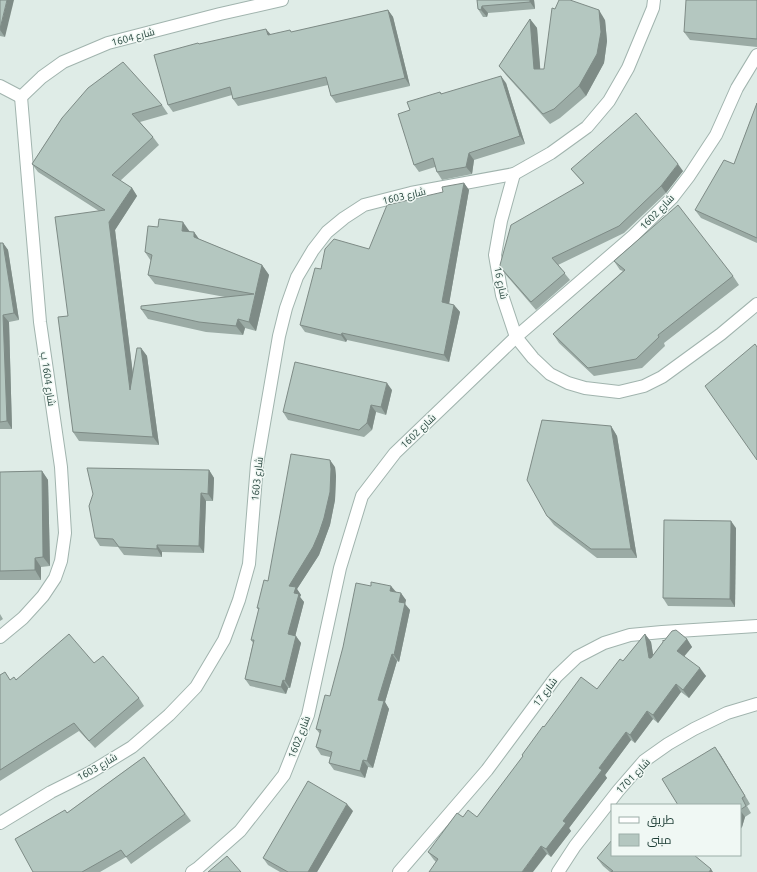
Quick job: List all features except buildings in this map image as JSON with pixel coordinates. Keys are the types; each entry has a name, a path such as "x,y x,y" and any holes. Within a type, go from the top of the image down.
{"street":[{"name":"شارع 1604","path":"21,97 63,62 108,43 220,14 282,0"},
{"path":"514,174 551,153 588,127 609,101 628,68 653,8 654,0"},
{"name":"شارع 1602","path":"192,872 240,831 284,775 308,715 340,568 362,496 395,453 516,337 633,236 672,198 689,176 716,135 737,88 757,55"},
{"path":"0,86 21,97"},
{"name":"شارع 1604 ب","path":"0,637 23,618 43,596 55,578 61,561 65,533 62,466 40,322 21,97"},
{"name":"شارع 16","path":"514,174 501,221 495,255 502,295 516,337 532,358 550,374 568,383 579,386 619,392 644,386 662,377 721,334 757,304"},
{"name":"شارع 1603","path":"0,823 51,792 91,772 132,747 169,715 196,687 224,640 239,600 249,564 257,464 286,308 297,277 322,238 344,218 364,206 411,193 514,174"},
{"name":"شارع 17","path":"399,872 487,770 556,676 577,657 604,643 630,635 757,626"},
{"name":"شارع 1701","path":"558,872 575,846 618,791 644,761 668,744 694,729 727,713 757,704"}]}
